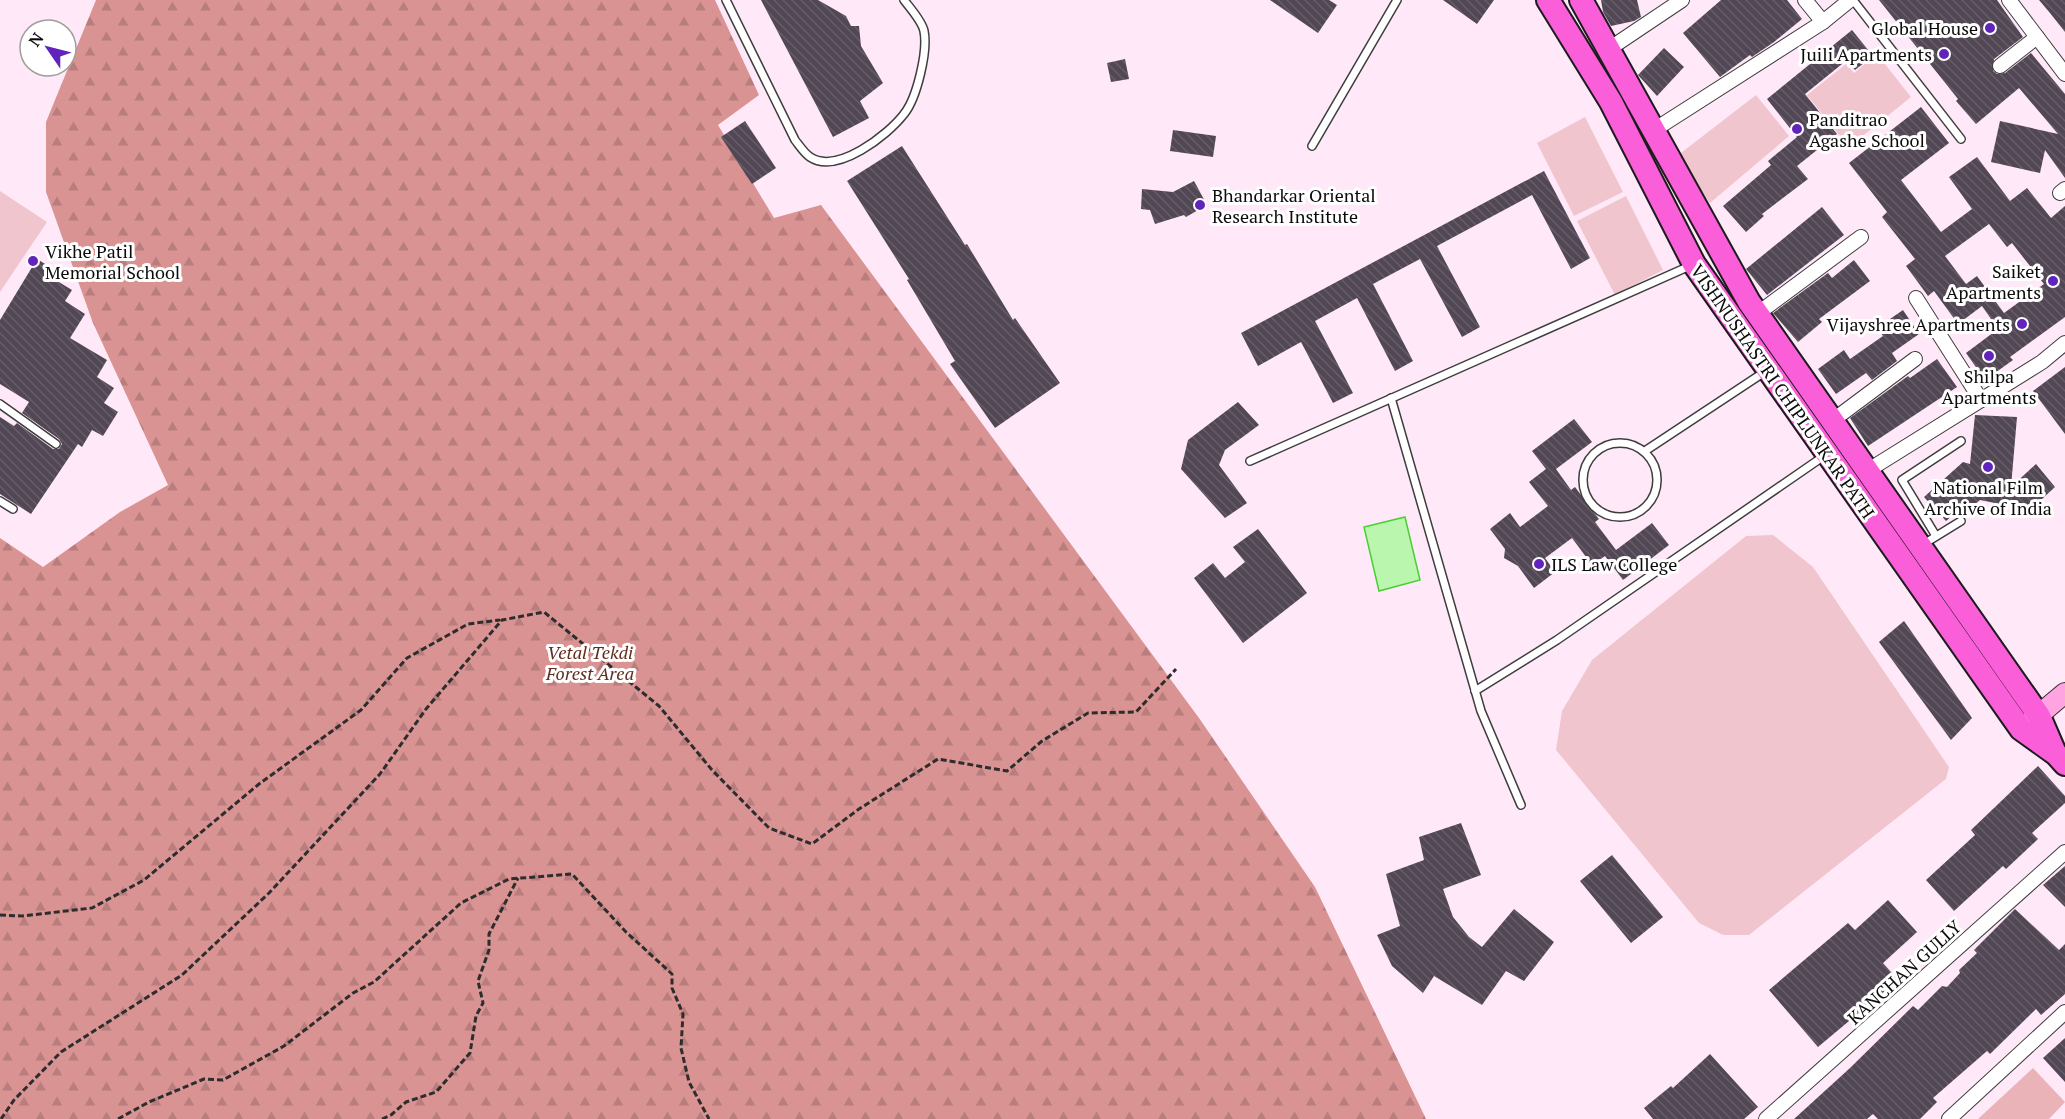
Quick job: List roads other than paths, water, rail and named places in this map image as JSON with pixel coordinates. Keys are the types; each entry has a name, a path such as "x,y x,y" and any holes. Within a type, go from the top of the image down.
{"main road":[{"name":"VISHNUSHASTRI CHIPLUNKAR PATH","path":"1548,0 1611,102 1694,264 1827,455 2060,759"},
{"name":"VISHNUSHASTRI CHIPLUNKAR PATH","path":"1581,0 1757,314 1867,471 1928,541 2030,722"}],"street":[{"path":"1609,49 1682,0"},
{"path":"1805,0 1823,22"},
{"path":"1653,130 1823,22 1851,0"},
{"path":"2009,0 2065,74"},
{"path":"2000,66 2037,37"},
{"path":"1757,314 1861,237"},
{"path":"1916,298 1981,400"},
{"path":"1867,471 2042,362 2065,344"},
{"path":"1832,421 1915,359"},
{"path":"2030,722 2065,693"},
{"name":"KANCHAN GULLY","path":"1766,1119 2065,852"},
{"path":"1949,1119 2065,1012"}],"lane":[{"path":"726,0 795,140 810,158 829,162 852,155 874,143 905,113 921,74 924,30 904,0"},
{"path":"1312,146 1397,0"},
{"path":"1851,0 1961,139"},
{"path":"1250,461 1694,264"},
{"path":"1645,451 1768,370"},
{"path":"1391,398 1481,711 1521,805"},
{"path":"0,404 56,444"},
{"path":"1961,521 1928,541 1902,480 1962,441"},
{"path":"1627,444 1645,451 1653,462 1657,474 1657,487 1653,499 1633,516 1620,518 1607,516 1596,509 1588,499 1583,487 1583,474 1588,462 1596,452 1608,445 1627,444"},
{"path":"1475,691 1557,640 1827,455"},
{"path":"0,501 13,509"}],"place":[{"name":"Global House","path":"1990,28"},
{"name":"Juili Apartments","path":"1944,54"},
{"name":"Panditrao Agashe School","path":"1797,129"},
{"name":"Bhandarkar Oriental Research Institute","path":"1200,205"},
{"name":"Vikhe Patil Memorial School","path":"33,261"},
{"name":"Saiket Apartments","path":"2053,281"},
{"name":"Vijayshree Apartments","path":"2022,324"},
{"name":"Shilpa Apartments","path":"1989,356"},
{"name":"National Film Archive of India","path":"1988,467"},
{"name":"ILS Law College","path":"1539,564"}],"park label":[{"name":"Vetal Tekdi Forest Area","path":"590,662"}]}
